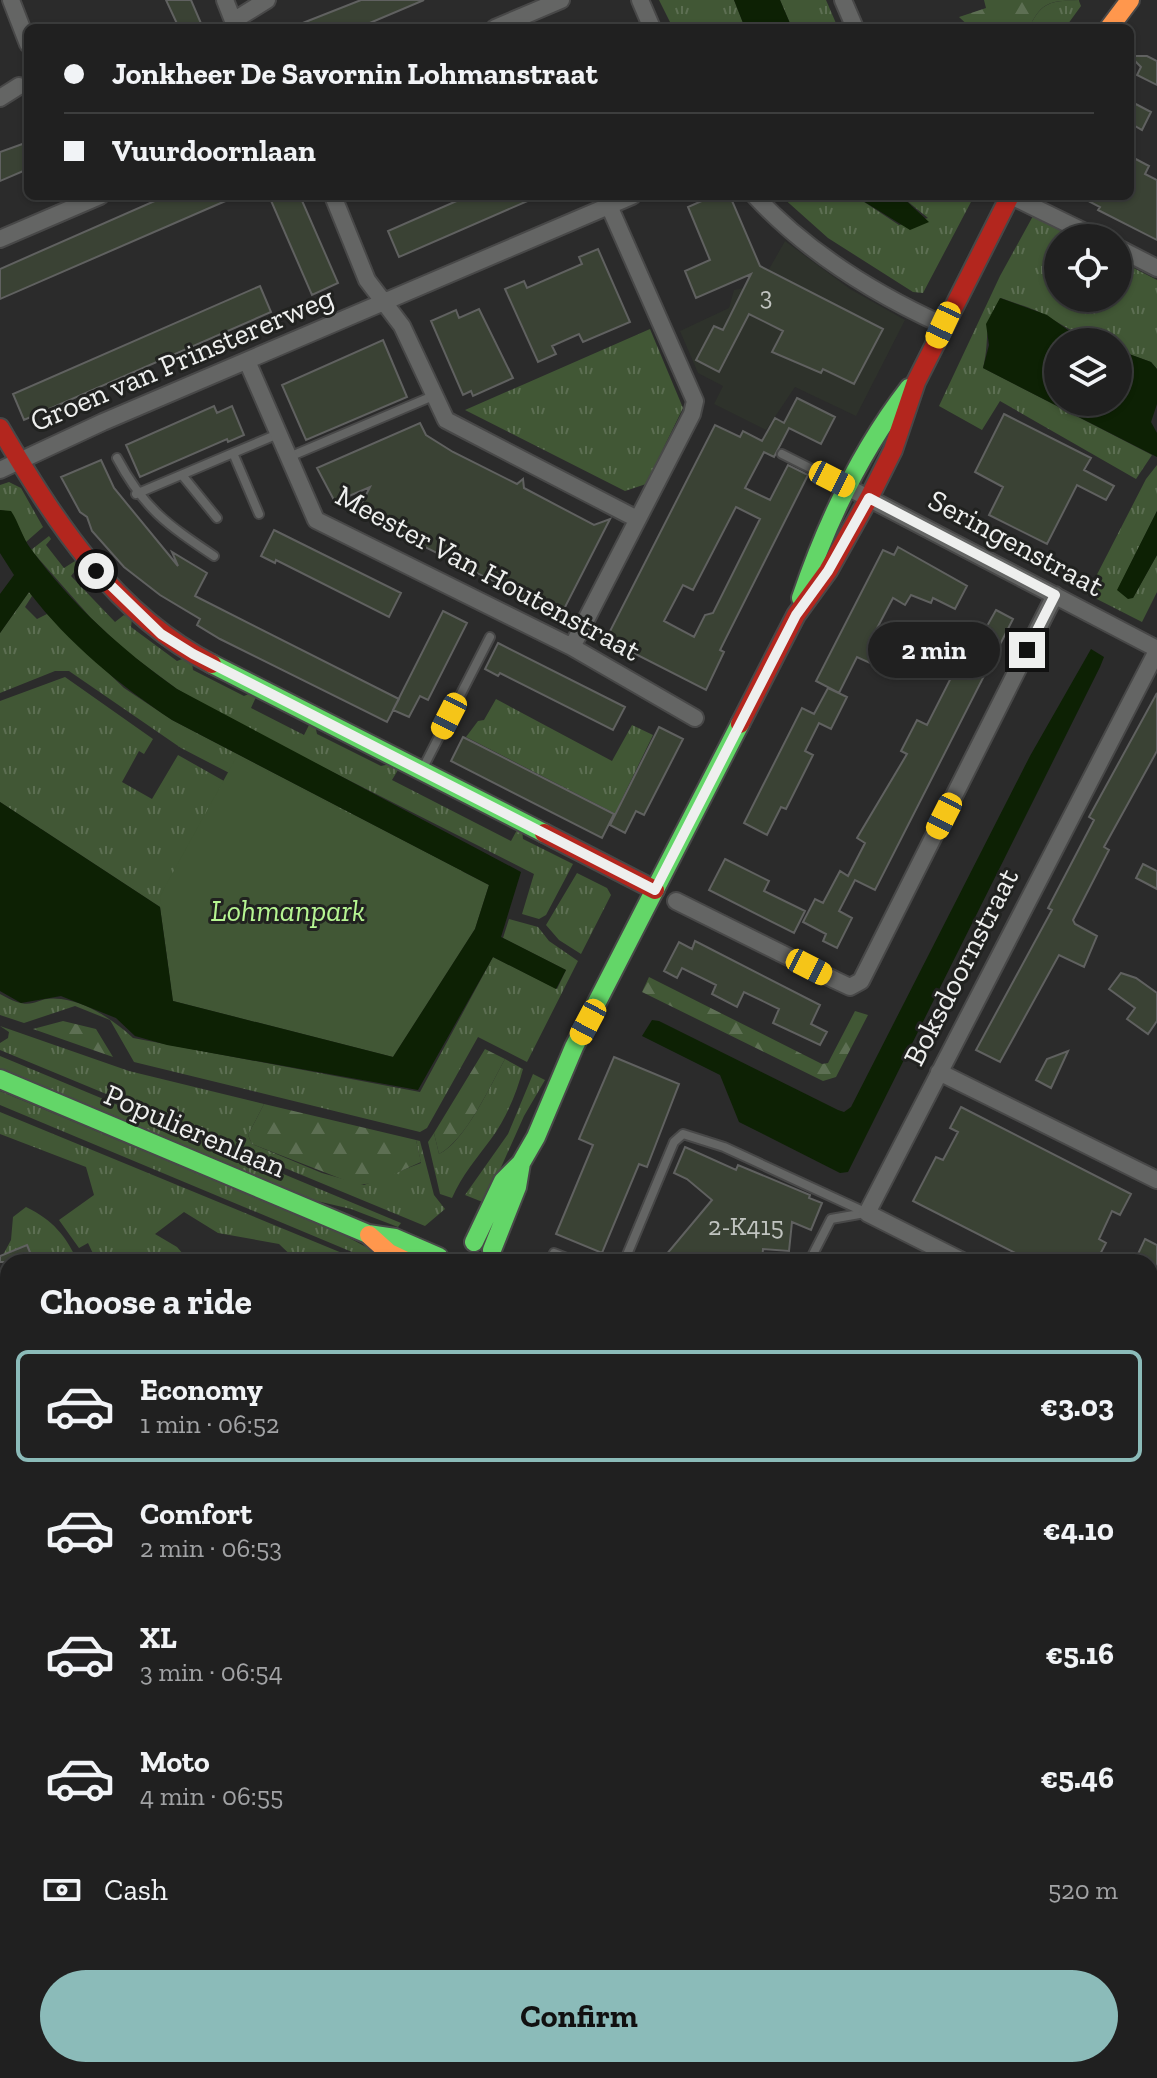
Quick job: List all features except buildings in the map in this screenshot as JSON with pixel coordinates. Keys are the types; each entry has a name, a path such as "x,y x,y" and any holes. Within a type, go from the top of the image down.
{"street":[{"path":"11,0 24,34"},
{"path":"225,0 235,24"},
{"path":"236,24 267,0"},
{"path":"504,24 561,0"},
{"path":"640,0 650,24"},
{"path":"843,0 853,24"},
{"path":"1112,24 1130,0"},
{"path":"0,98 19,86"},
{"path":"0,239 91,200"},
{"name":"Groen van Prinstererweg","path":"335,200 367,280 386,302"},
{"name":"Groen van Prinstererweg","path":"0,470 625,200"},
{"path":"759,200 781,224 854,276 943,325"},
{"path":"497,1254 521,1163 574,1047 796,615 828,571 869,498 893,450 916,382 1009,200"},
{"path":"1019,200 1068,224"},
{"path":"572,647 635,518 692,414 695,401 610,208"},
{"path":"1132,255 1157,268"},
{"path":"386,302 402,326 446,420 635,518"},
{"name":"Meester Van Houtenstraat","path":"247,361 316,520 572,647 695,718"},
{"path":"796,615 821,539 884,420 916,382"},
{"path":"0,428 57,525 116,594 161,634 193,654 655,890"},
{"name":"Seringenstraat","path":"849,488 1157,650"},
{"path":"676,901 850,987 861,981 1055,595"},
{"name":"Boksdoornstraat","path":"867,1213 1157,650"},
{"path":"939,1072 1157,1180"},
{"name":"Populierenlaan","path":"0,1079 368,1234 395,1238 428,1254"},
{"path":"474,1242 503,1181 521,1163"},
{"path":"867,1213 948,1254"},
{"name":"Populierenlaan","path":"368,1234 391,1254"},
{"path":"444,1254 455,1244 474,1242 493,1254"}],"lane":[{"path":"289,457 433,396"},
{"path":"136,494 278,434"},
{"path":"233,453 259,514"},
{"path":"782,454 849,488"},
{"path":"117,458 136,494 169,526 214,556"},
{"path":"182,475 217,518"},
{"path":"422,769 490,637"},
{"path":"627,1254 674,1142 683,1134 724,1147 867,1213"},
{"path":"813,1254 831,1219 867,1213"}],"shaded area":[{"path":"734,0 780,0 790,24 743,24"},
{"path":"861,200 905,200 929,222 910,230"},
{"path":"785,241 850,289 905,320 856,416 795,387 766,430 714,404 723,386 698,373 680,331 729,308 734,290 760,285"},
{"path":"1000,298 1047,315 1065,328 1044,328 1044,399 983,368 989,345 986,324"},
{"path":"1132,355 1151,362 1157,369 1157,404 1151,422 1157,433 1157,457 1077,416 1132,416"},
{"path":"0,510 11,511 31,549 80,607 117,642 177,689 521,872 501,937 566,970 556,989 493,957 418,1090 167,1045 135,1036 116,1018 61,996 21,1003 0,991 0,802 160,907 173,1001 393,1057 475,929 489,885 172,720 95,662 29,592 0,633 0,594 14,575 0,553"},
{"path":"1157,511 1157,555 1133,598 1128,599 1117,590"},
{"path":"1091,649 1104,657 1100,667 848,1172 840,1173 739,1122 720,1075 642,1036 652,1020 659,1021 838,1110 844,1112 851,1107 1030,756"}],"green space":[{"path":"659,0 734,0 743,24 671,24"},
{"path":"780,0 826,0 836,24 790,24"},
{"path":"984,0 1079,0 1048,4 1031,24 967,24 959,17 986,8"},
{"path":"1079,1 1081,6 1068,24 1031,24 1048,4"},
{"path":"785,200 861,200 899,225 928,218 906,200 972,200 923,293 913,292 828,238"},
{"path":"1033,216 1049,224 1044,224 1044,312 1132,312 1132,267 1157,280 1157,369 1151,362 1132,355 1132,328 1068,328 1037,311 1001,298 989,324 983,368 1044,399 1044,416 1076,416 1152,455 1136,479 1000,401 982,430 939,406 1000,276"},
{"path":"650,329 683,408 646,484 625,491 465,410"},
{"path":"1157,465 1157,511 1118,589 1133,598 1157,555 1157,592 1142,622 1087,594 1146,479"},
{"path":"9,482 21,488 43,527 26,542 11,512 0,510 0,485"},
{"path":"49,536 51,539 46,545 64,568 75,561 79,566 71,576 115,622 124,615 132,619 131,627 177,661 185,658 192,662 193,670 244,696 251,693 256,697 251,708 304,735 309,725 315,725 317,734 381,766 390,764 398,770 392,780 511,841 517,830 522,830 523,839 573,864 546,915 539,919 522,914 534,874 226,718 177,689 126,651 91,618 31,550"},
{"path":"29,592 32,596 25,607 37,619 47,614 124,688 172,720 464,872 372,847 181,748 69,671 55,671 0,693 0,633"},
{"path":"65,677 153,739 144,754 139,751 122,782 152,799 178,755 224,781 186,854 173,1001 160,907 0,802 0,701"},
{"path":"496,699 612,761 632,725 653,735 620,803 618,815 466,737 478,721 484,720"},
{"name":"Lohmanpark","path":"237,756 489,885 475,929 393,1057 173,1001 160,896"},
{"path":"577,873 607,888 611,895 581,954 559,940 546,925"},
{"path":"509,919 538,927 549,941 578,961 527,1062 478,1037 427,1128 420,1132 134,1062 110,1020 75,1006 24,1023 0,1015 0,994 28,1004 44,999 61,999 100,1013 118,1025 133,1038 420,1092 493,957 557,989 566,970 503,938"},
{"path":"649,977 822,1064 828,1063 855,1011 868,1015 836,1077 823,1081 642,992"},
{"path":"63,1021 96,1029 113,1057 33,1029"},
{"path":"0,1026 129,1071 264,1104 248,1135 252,1144 322,1173 364,1185 421,1163 416,1140 420,1141 434,1195 445,1209 425,1226 0,1050 0,1043 8,1038 9,1032"},
{"path":"485,1049 505,1059 468,1125 439,1154 434,1133"},
{"path":"0,1056 401,1223 398,1227 351,1209 317,1201 0,1070"},
{"path":"505,1059 523,1069 506,1114 452,1198 440,1194 428,1142 434,1133 439,1154 458,1138"},
{"path":"533,1074 545,1080 524,1116 485,1203 465,1195 508,1134"},
{"path":"0,1091 336,1231 380,1254 357,1254 0,1105"},
{"path":"264,1104 416,1140 421,1162 374,1183 357,1185 252,1144 248,1135"},
{"path":"0,1112 344,1254 290,1254 279,1244 218,1233 184,1212 155,1234 183,1254 93,1254 88,1243 79,1248 59,1220 94,1195 86,1167 0,1134"},
{"path":"26,1207 44,1217 58,1230 74,1254 30,1254 26,1245 4,1254 11,1240 13,1217"}],"traffic: fast":[{"path":"801,598 846,488 875,437 909,388"},
{"path":"212,664 544,833"},
{"path":"474,1242 503,1181 521,1163 536,1137 574,1047 740,724"},
{"path":"0,1079 368,1234 395,1238 432,1254"},
{"path":"492,1250 517,1187 521,1163"}],"traffic: slow":[{"path":"1112,24 1130,0"},
{"path":"369,1235 391,1254"}],"traffic: jam":[{"path":"740,724 796,615 828,571 869,498 893,450 916,382 1008,200"},
{"path":"0,428 65,530 116,592 145,619 212,664"},
{"path":"544,833 655,890"}],"route":[{"path":"96,571 116,594 161,634 193,654 655,890 796,615 842,549 869,498 1055,595 1027,650"}]}
